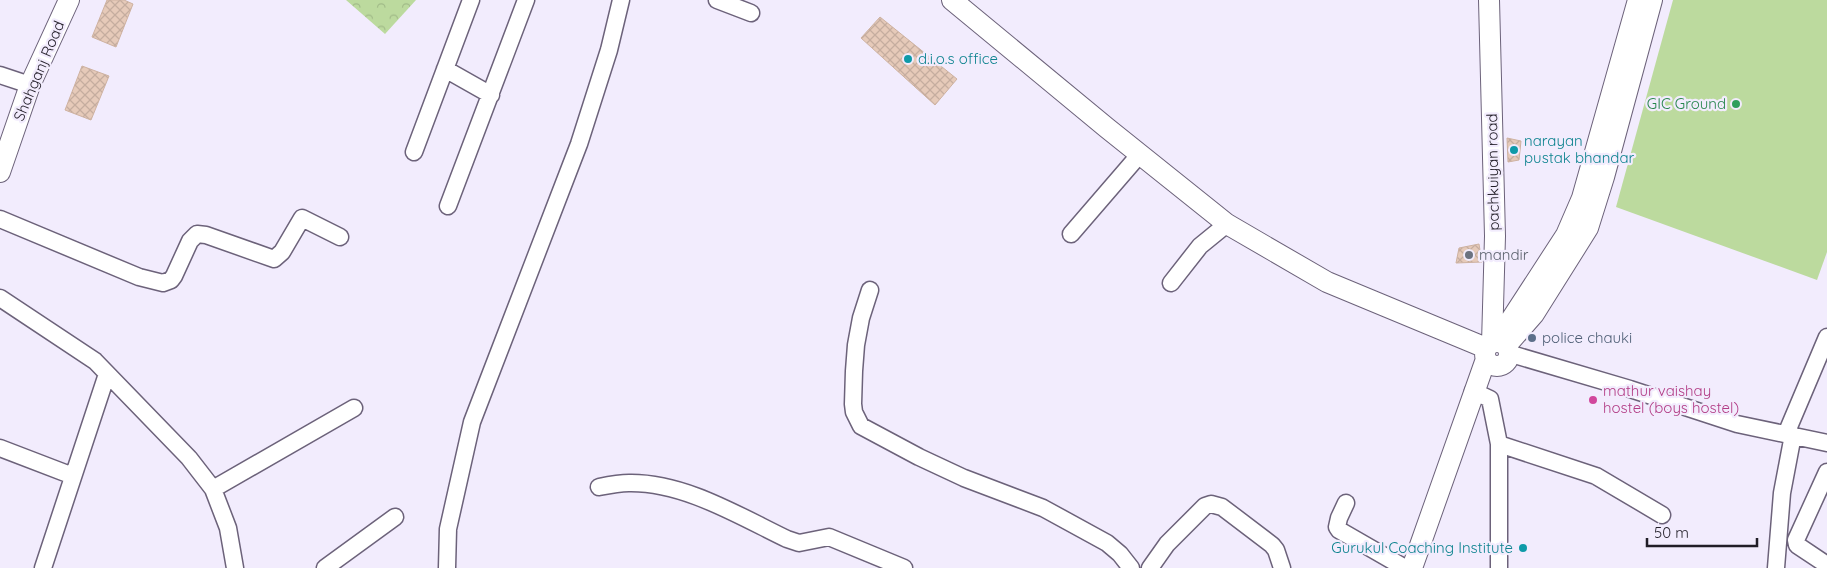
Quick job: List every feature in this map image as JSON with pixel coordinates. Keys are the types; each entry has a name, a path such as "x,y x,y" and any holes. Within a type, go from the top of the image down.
{"main road":[{"name":"Shahganj Road","path":"0,172 30,85 69,0"},
{"path":"952,0 1227,224 1327,282 1495,351"},
{"name":"pachkuiyan road","path":"1490,0 1495,236 1495,351"},
{"path":"1624,75 1638,0"},
{"path":"1412,568 1495,351 1566,235 1580,225 1582,198 1652,0"},
{"path":"1425,568 1465,456 1479,393"}],"street":[{"path":"414,152 471,0"},
{"path":"448,206 526,0"},
{"path":"447,568 448,529 472,422 578,144 609,50 621,0"},
{"path":"717,0 751,12"},
{"path":"445,69 491,95"},
{"path":"0,75 30,85"},
{"path":"1071,234 1140,154"},
{"path":"0,219 139,277 163,283 171,280 174,276 190,241 196,234 206,235 274,259 282,252 299,220 302,218 340,237"},
{"path":"1171,283 1200,246 1227,224"},
{"path":"870,290 861,318 854,371 854,412 862,426 919,457 964,478 1043,508 1107,543 1120,554 1131,568"},
{"path":"0,298 96,362 189,458 213,489 228,528 235,568"},
{"path":"1776,568 1789,435 1827,337"},
{"path":"1495,351 1630,389 1737,424 1826,441"},
{"path":"43,568 107,374"},
{"path":"1479,393 1490,398 1499,444 1499,568"},
{"path":"213,489 354,408"},
{"path":"1499,444 1596,476 1662,515"},
{"path":"0,448 73,476"},
{"path":"1827,472 1796,540 1798,545 1827,565"},
{"path":"599,487 629,483 658,485 690,494 787,539 799,543 829,537 904,568"},
{"path":"1346,503 1337,525 1339,530 1405,568"},
{"path":"1150,568 1167,544 1205,506 1211,504 1222,508 1272,545 1276,550 1282,568"},
{"path":"325,568 394,516"}],"green space":[{"path":"346,0 416,0 385,34"},
{"name":"GIC Ground","path":"1673,0 1827,0 1827,252 1817,280 1616,207"}],"building":[{"path":"107,0 124,0 133,4 116,47 92,37"},
{"name":"d.i.o.s office","path":"880,17 957,79 935,105 861,38"},
{"path":"82,66 109,76 91,120 65,110"},
{"name":"narayan pustak bhandar","path":"1507,138 1521,141 1519,160 1508,162"},
{"name":"mandir","path":"1479,244 1482,262 1456,263 1459,248"}],"place":[{"name":"d.i.o.s office","path":"908,59"},
{"name":"GIC Ground","path":"1736,104"},
{"name":"narayan pustak bhandar","path":"1514,150"},
{"name":"mandir","path":"1469,255"},
{"name":"police chauki","path":"1532,338"},
{"name":"mathur vaishay hostel (boys hostel)","path":"1593,400"},
{"name":"Gurukul Coaching Institute","path":"1523,548"}]}
